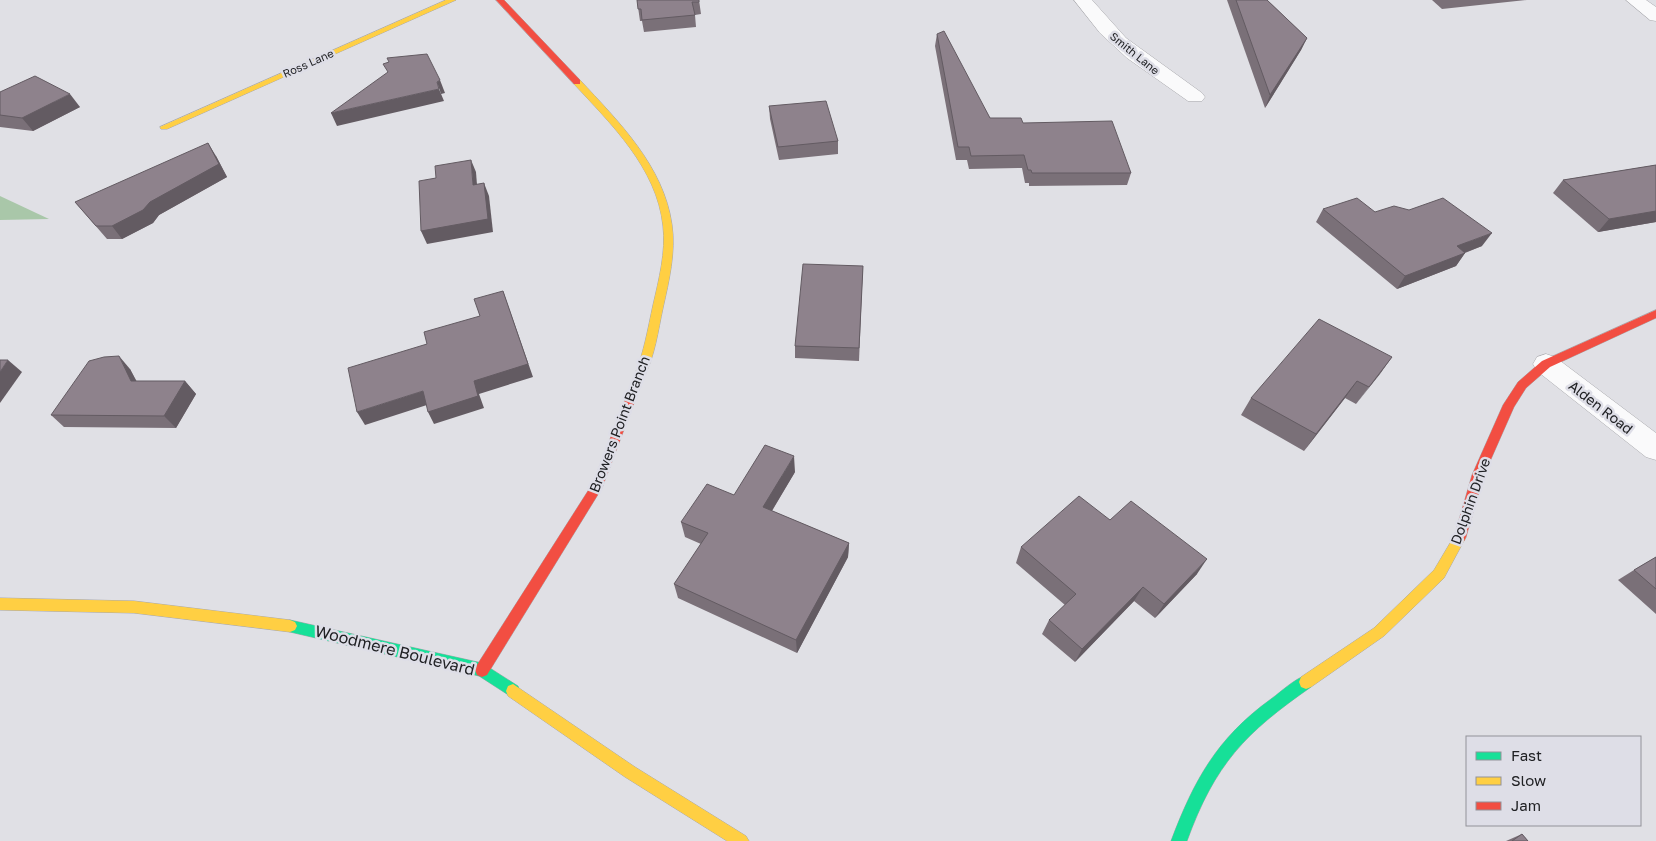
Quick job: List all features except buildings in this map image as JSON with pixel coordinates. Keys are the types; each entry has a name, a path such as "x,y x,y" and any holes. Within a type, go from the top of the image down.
{"street":[{"name":"Ross Lane","path":"164,127 452,0"},
{"name":"Browers Point Branch","path":"482,670 598,485 646,360 668,250 665,212 654,177 617,125 500,0"},
{"name":"Smith Lane","path":"1083,0 1095,18 1124,46 1147,65 1195,96"},
{"path":"1635,0 1656,16"},
{"name":"Dolphin Drive","path":"1179,841 1190,811 1224,752 1270,706 1379,632 1439,574 1462,533 1478,474 1508,405 1522,385 1546,364 1656,314"},
{"name":"Alden Road","path":"1546,364 1656,449"},
{"name":"Woodmere Boulevard","path":"0,604 134,607 301,627 482,670 630,772 741,841"}],"green space":[{"path":"0,196 49,219 0,220"}],"traffic: fast":[{"path":"290,626 482,670 513,691"},
{"path":"1179,841 1198,795 1224,752 1252,723 1306,682"}],"traffic: slow":[{"path":"164,127 452,0"},
{"path":"577,82 627,137 654,179 663,202 668,226 668,251 646,360 640,374"},
{"path":"1306,682 1379,632 1439,574 1460,537"},
{"path":"0,604 134,607 290,626"},
{"path":"513,691 630,772 741,841"}],"traffic: jam":[{"path":"500,0 577,82"},
{"path":"1460,537 1478,475 1509,405 1522,385 1546,364 1656,314"},
{"path":"482,670 598,485 640,374"}]}
